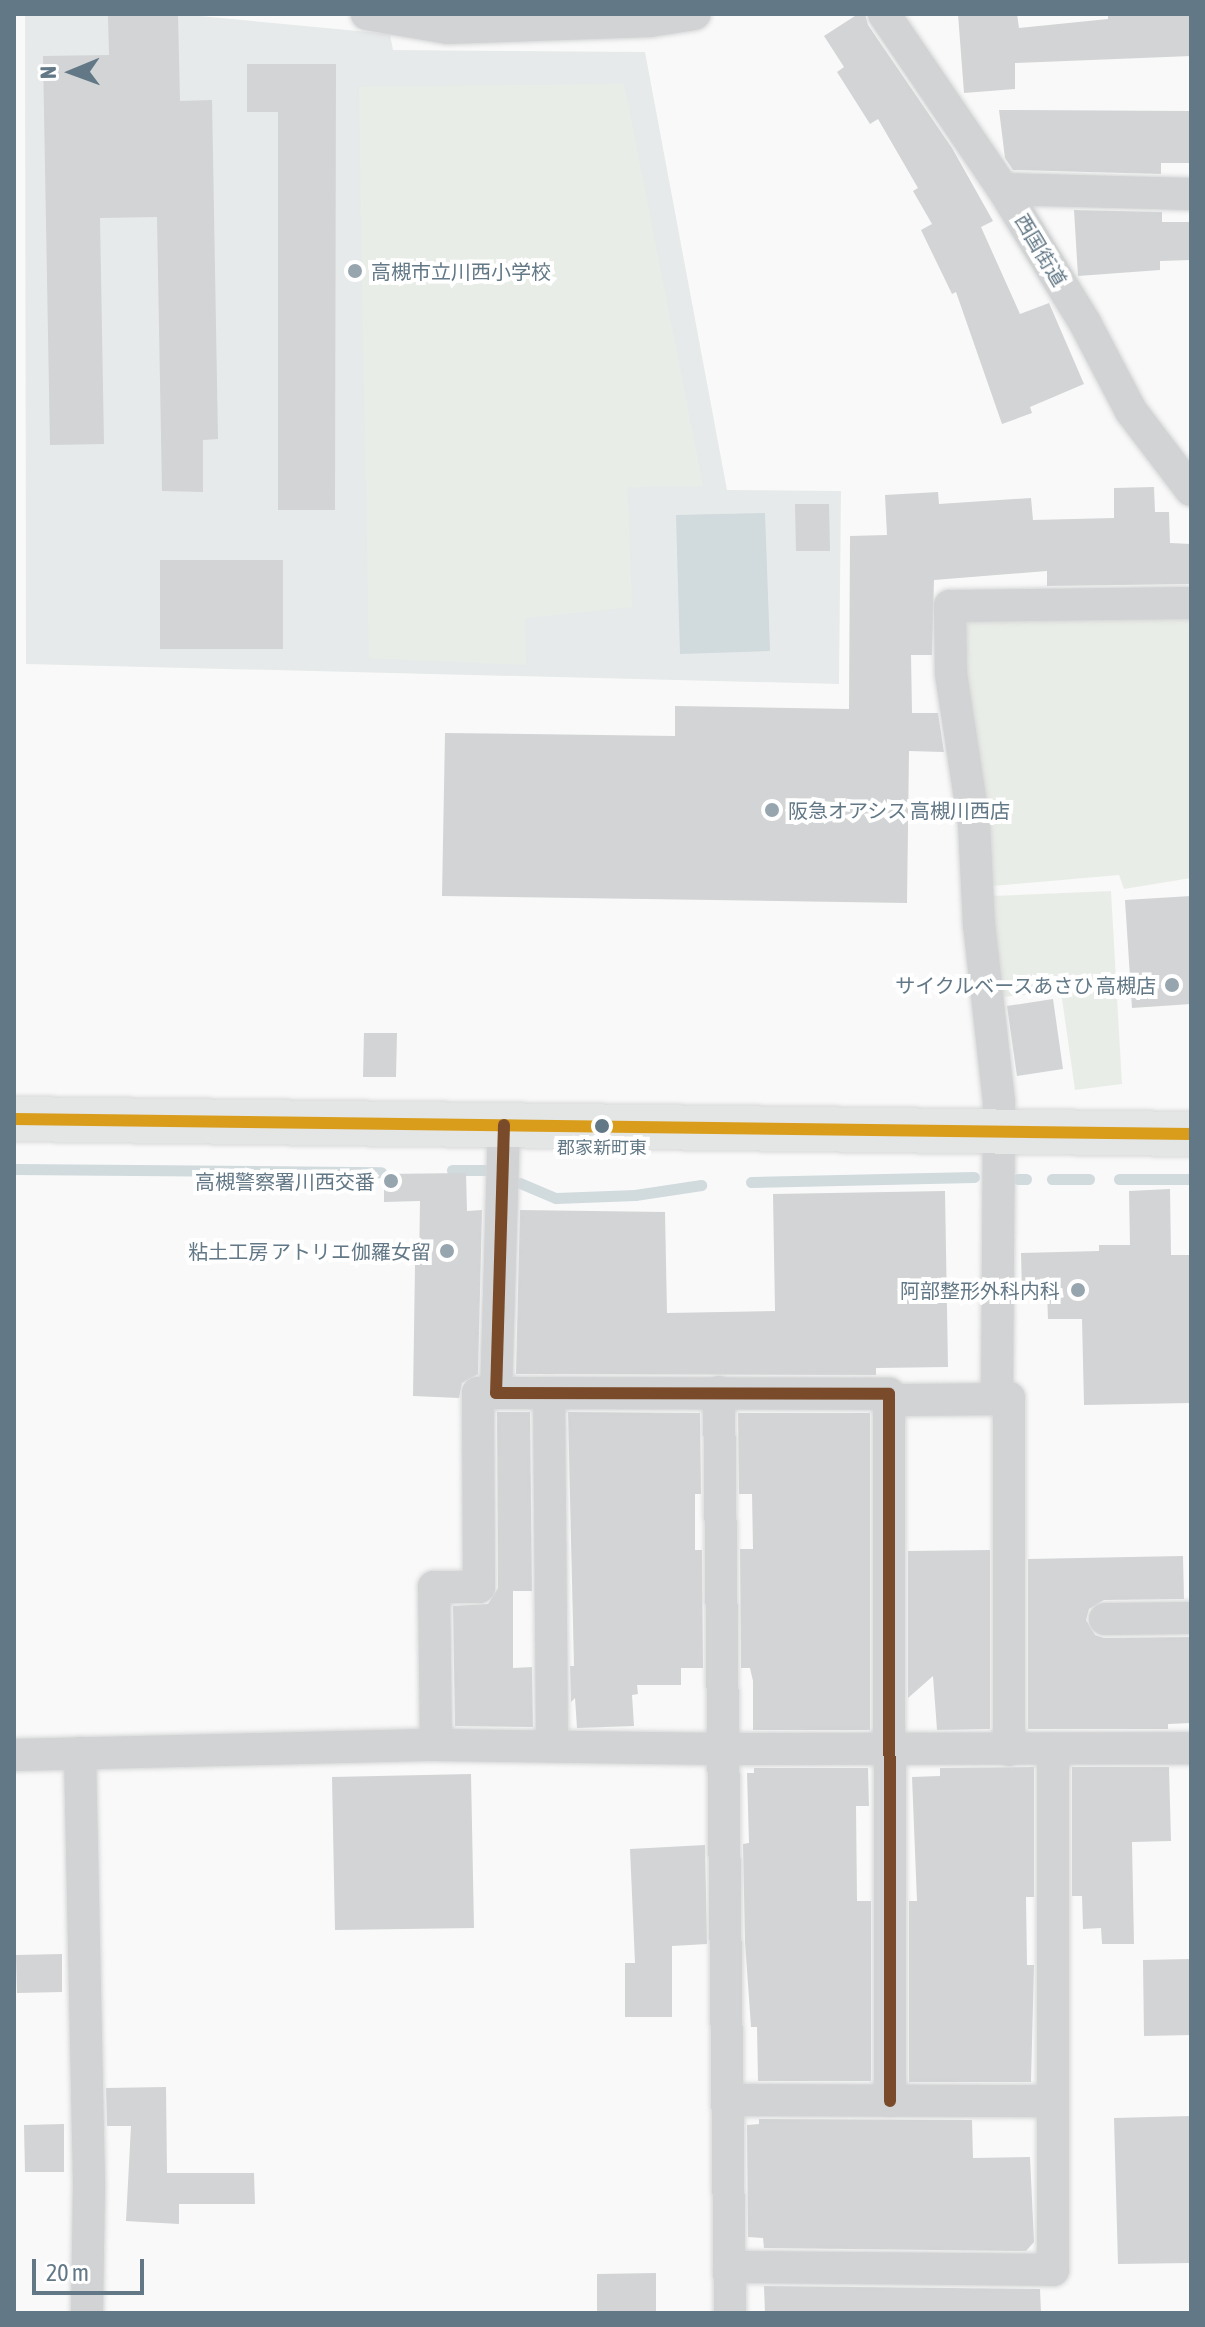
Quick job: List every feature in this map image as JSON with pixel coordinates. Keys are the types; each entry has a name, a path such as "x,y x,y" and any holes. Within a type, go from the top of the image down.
{"main road":[{"path":"14,1119 1191,1134"}],"street":[{"path":"367,14 448,28 650,21 694,14"},
{"name":"西国街道","path":"884,14 1003,189 1085,323 1131,411 1191,490"},
{"path":"1003,189 1191,194"},
{"path":"997,1399 999,1102 979,925 974,824 951,673 950,606 1191,603"},
{"path":"496,1393 504,1125"},
{"path":"719,1392 730,2313"},
{"path":"436,1745 434,1587 479,1587 478,1393 889,1394 890,2101"},
{"path":"549,1393 552,1744"},
{"path":"889,1400 1009,1398 1009,1750"},
{"path":"1105,1619 1191,1618"},
{"path":"14,1755 552,1744 722,1749 1053,1751 1191,1748"},
{"path":"729,2267 1053,2270 1053,1751"},
{"path":"80,1753 89,2184 87,2313"},
{"path":"729,2100 1051,2101"}],"shaded area":[{"name":"高槻市立川西小学校","path":"25,14 178,14 390,34 393,50 645,52 727,490 841,491 839,684 26,664"},
{"path":"624,84 703,486 627,487 632,607 525,618 526,665 369,658 359,87"},
{"path":"765,513 770,651 680,654 676,515"},
{"path":"1191,613 1191,878 1124,889 1119,875 993,886 986,809 962,673 960,618"},
{"path":"1111,891 1122,1084 1075,1090 1061,992 1001,997 992,896"}],"building":[{"path":"858,14 865,14 868,25 952,148 993,221 981,227 1020,314 1049,303 1084,384 1030,407 1032,413 1002,424 956,292 952,294 921,230 932,224 913,191 918,188 878,119 870,124 837,72 844,67 824,36"},
{"path":"958,14 1017,14 1019,28 1108,19 1108,14 1191,14 1191,56 1015,63 1015,89 964,93"},
{"path":"178,15 180,101 212,100 218,439 203,440 203,492 162,491 157,217 100,218 104,444 50,445 43,56 109,55 108,16"},
{"path":"247,64 336,64 335,510 278,510 278,112 247,112"},
{"path":"999,110 1191,111 1191,163 1161,163 1161,174 1013,170 1005,158"},
{"path":"1074,210 1162,212 1162,222 1191,222 1191,260 1160,261 1160,270 1078,276"},
{"path":"1154,487 1155,512 1169,512 1170,543 1191,544 1191,584 1047,586 1047,571 934,580 932,655 911,655 912,713 938,713 944,752 909,751 907,903 442,896 445,733 675,736 675,706 849,709 850,536 887,535 885,495 938,492 939,504 1031,498 1033,520 1114,518 1114,488"},
{"path":"795,504 829,504 830,551 796,551"},
{"path":"160,560 283,560 283,649 160,649"},
{"path":"1191,896 1191,1004 1132,1008 1125,900"},
{"path":"1053,999 1063,1069 1017,1076 1007,1006"},
{"path":"364,1033 397,1033 396,1077 363,1077"},
{"path":"466,1173 467,1211 482,1210 478,1374 462,1383 459,1398 413,1396 415,1265 419,1265 420,1201 384,1202 384,1174"},
{"path":"1170,1189 1171,1255 1191,1255 1191,1403 1084,1405 1082,1319 1048,1319 1047,1292 1022,1292 1021,1253 1099,1251 1099,1245 1130,1245 1129,1191"},
{"path":"945,1191 948,1367 876,1368 876,1375 516,1374 520,1210 665,1212 667,1313 775,1311 773,1194"},
{"path":"497,1412 530,1412 532,1591 513,1591 513,1668 532,1667 533,1727 455,1726 453,1606 488,1604 498,1588"},
{"path":"568,1412 700,1413 701,1494 695,1494 695,1550 702,1550 703,1668 681,1668 681,1685 637,1685 638,1694 632,1695 634,1726 577,1728 575,1698 571,1702 570,1666 574,1666"},
{"path":"738,1413 870,1413 870,1730 753,1730 753,1681 750,1668 741,1668 740,1549 753,1549 752,1494 739,1494"},
{"path":"990,1550 990,1729 937,1730 933,1676 908,1698 908,1551"},
{"path":"1183,1556 1184,1599 1104,1600 1089,1609 1086,1620 1095,1635 1104,1638 1191,1637 1191,1723 1168,1724 1168,1729 1028,1729 1028,1559"},
{"path":"1034,1767 1034,1897 1026,1897 1027,1965 1034,1965 1031,2082 909,2082 909,1901 917,1901 912,1777 940,1776 940,1768"},
{"path":"1072,1767 1169,1767 1171,1841 1132,1842 1134,1944 1102,1944 1101,1928 1083,1929 1082,1896 1072,1896"},
{"path":"754,1768 868,1768 869,1806 856,1806 857,1901 871,1901 871,2081 758,2081 757,2027 751,2027 745,1942 743,1844 749,1843 747,1773 754,1773"},
{"path":"471,1774 474,1928 335,1930 332,1777"},
{"path":"705,1845 707,1944 672,1946 672,2017 625,2017 625,1963 635,1963 630,1849"},
{"path":"62,1954 62,1992 17,1993 16,1955"},
{"path":"1191,1959 1191,2035 1144,2036 1143,1960"},
{"path":"166,2087 167,2173 254,2173 255,2204 179,2204 179,2224 126,2221 131,2126 107,2126 106,2088"},
{"path":"1191,2116 1191,2263 1118,2264 1114,2118"},
{"path":"759,2119 972,2120 973,2158 1030,2157 1034,2242 1026,2251 764,2248 763,2238 748,2237 747,2125 759,2124"},
{"path":"64,2124 64,2172 25,2172 24,2125"},
{"path":"656,2273 656,2313 597,2313 597,2274"},
{"path":"764,2286 1040,2289 1041,2313 765,2313"}],"waterway":[{"path":"14,1169 381,1172"},
{"path":"452,1170 489,1170"},
{"path":"751,1182 974,1177"},
{"path":"1018,1179 1026,1179"},
{"path":"1052,1179 1089,1179"},
{"path":"1119,1179 1191,1179"},
{"path":"520,1183 556,1198 635,1195 701,1185"}],"transit line":[{"path":"14,1119 1191,1134"},
{"path":"504,1125 496,1393 889,1394 890,2101"}],"place":[{"name":"高槻市立川西小学校","path":"355,271"},
{"name":"阪急オアシス 高槻川西店","path":"772,810"},
{"name":"サイクルベースあさひ 高槻店","path":"1172,985"},
{"name":"郡家新町東","path":"602,1126"},
{"name":"高槻警察署川西交番","path":"391,1181"},
{"name":"粘土工房 アトリエ伽羅女留","path":"447,1251"},
{"name":"阿部整形外科内科","path":"1078,1290"}]}
